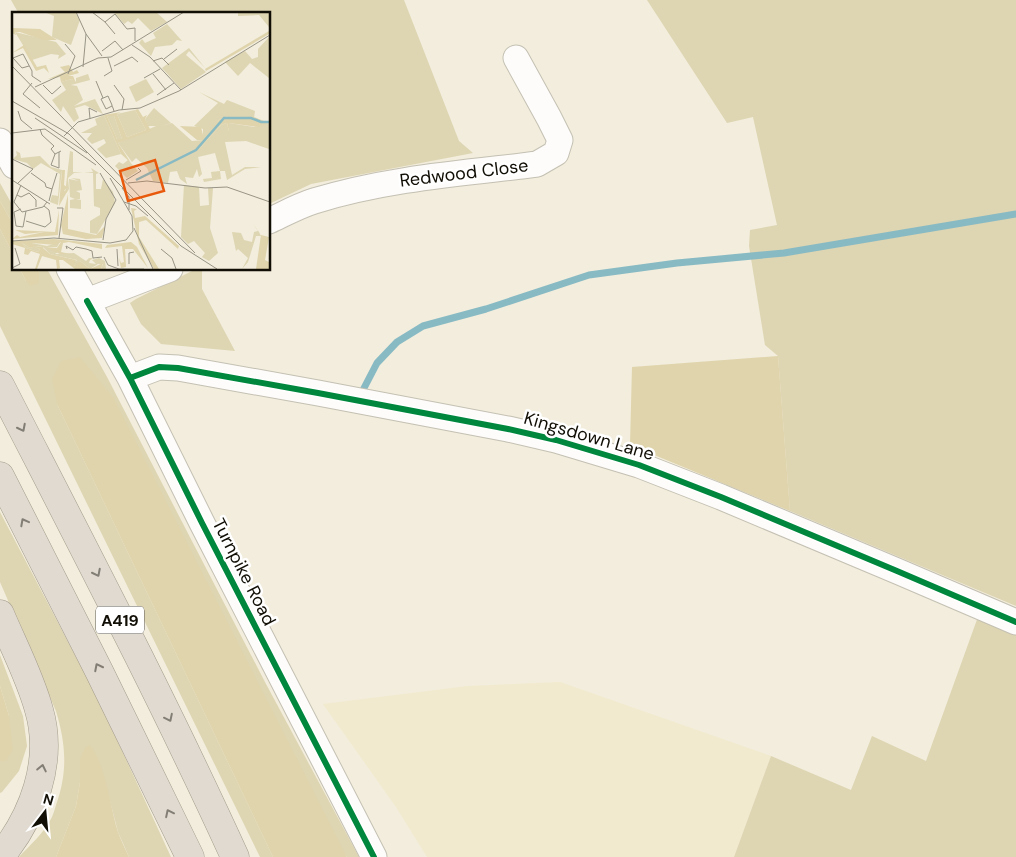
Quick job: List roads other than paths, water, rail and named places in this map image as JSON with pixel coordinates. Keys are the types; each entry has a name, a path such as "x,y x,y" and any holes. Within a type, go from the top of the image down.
{"highway":[{"name":"A419","path":"0,385 151,681 235,857"},
{"name":"A419","path":"0,476 100,671 190,857"},
{"path":"0,614 40,712 45,750 43,765 27,815 13,840 0,857"},
{"path":"0,823 27,815"}],"street":[{"name":"Redwood Close","path":"270,221 314,201 357,190 414,178 537,164 556,153 560,140 550,118 516,58"},
{"path":"0,141 12,162"},
{"name":"Turnpike Road","path":"71,270 130,378 210,539 374,857"},
{"path":"87,301 167,270"},
{"name":"Kingsdown Lane","path":"130,378 159,367 178,368 508,429 556,440 678,479 1016,622"}],"waterway":[{"path":"363,390 377,363 397,342 423,326 486,309 589,275 677,263 784,253 1016,214"}]}
